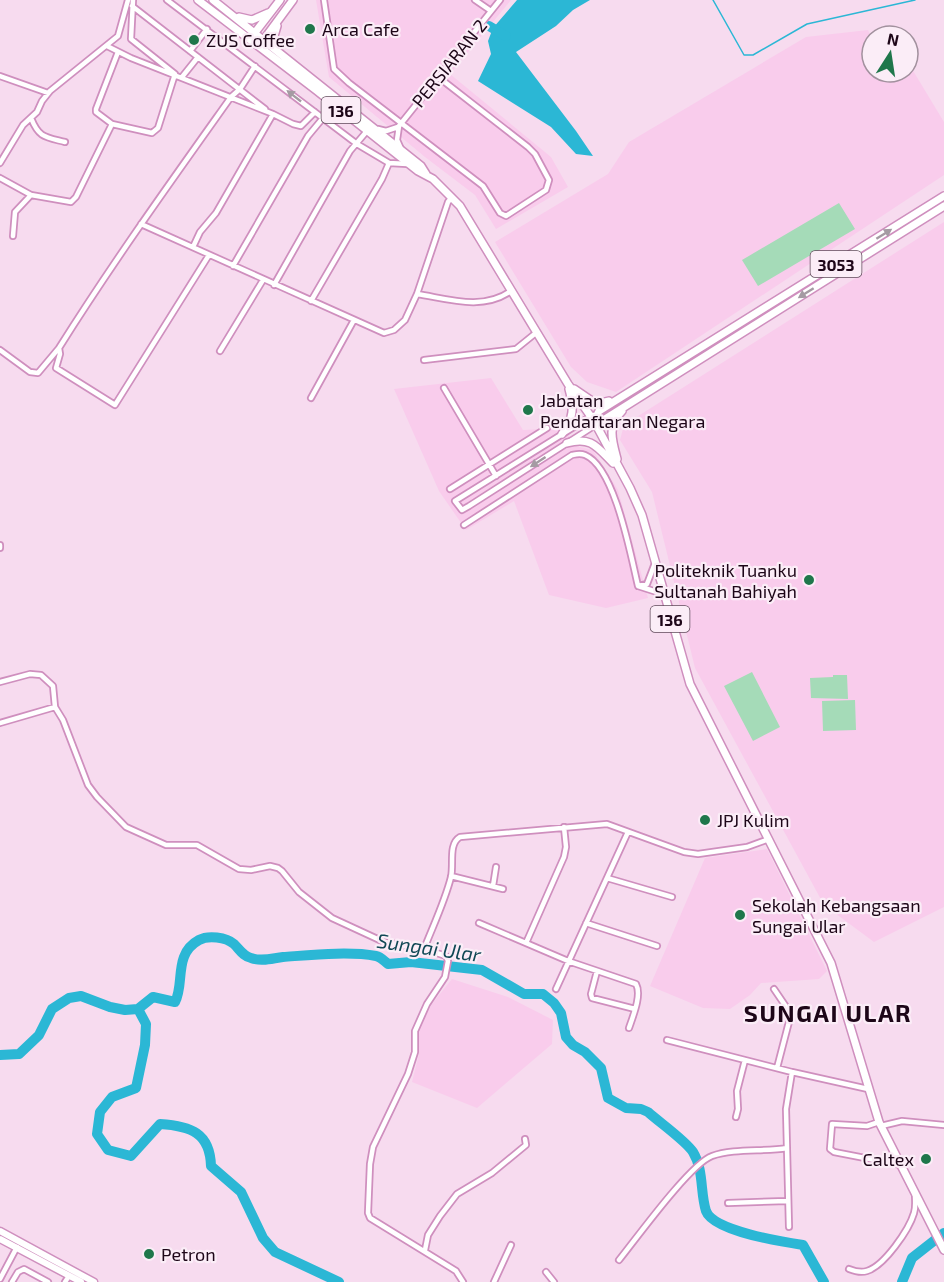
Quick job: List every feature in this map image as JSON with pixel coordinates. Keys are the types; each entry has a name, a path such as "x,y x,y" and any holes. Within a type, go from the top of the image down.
{"main road":[{"name":"136","path":"198,0 250,39 277,50 401,149 452,197 568,384 594,421 642,515 690,684 831,963 880,1124 944,1250"},
{"name":"136","path":"213,0 255,32 261,43 367,131 418,171 426,174"},
{"path":"250,39 280,0"},
{"path":"261,43 293,0"},
{"path":"233,15 252,20 273,9"},
{"path":"277,50 274,36 282,16"},
{"name":"3053","path":"594,421 604,419 642,385 944,196"},
{"name":"3053","path":"594,421 599,411 707,356 944,206"},
{"path":"642,385 661,379 691,361 707,356 728,332"},
{"path":"568,384 596,404 633,395"},
{"path":"562,435 569,425 573,411 568,384"},
{"path":"619,469 611,428 633,395"},
{"path":"567,443 578,440 589,441 619,469"},
{"path":"0,1231 67,1279 81,1282"},
{"path":"0,1239 18,1244 94,1282"}],"street":[{"path":"0,163 23,125 37,112 48,93 107,46 119,33 128,0"},
{"path":"167,0 357,144 389,163 410,164"},
{"path":"324,0 334,69 400,125 483,186 500,213 506,216 546,190 549,180 535,154 437,76"},
{"path":"476,0 491,11"},
{"name":"PERSIARAN 2","path":"400,125 500,0"},
{"path":"133,3 190,51 271,113"},
{"path":"133,3 132,39 175,74"},
{"path":"190,51 207,29"},
{"path":"107,46 271,113 292,124 301,126 315,112"},
{"path":"118,52 95,111 112,124 154,132 159,127 175,74"},
{"path":"182,77 198,57"},
{"path":"0,350 30,372 38,373 59,348 141,224 255,66"},
{"path":"0,76 48,93"},
{"path":"193,247 200,232 216,213 271,113"},
{"path":"31,118 40,135 65,141"},
{"path":"233,266 308,136 323,118"},
{"path":"0,178 31,195 71,202 76,197 112,124"},
{"path":"375,128 386,131 400,125"},
{"path":"400,125 397,141 401,149"},
{"path":"274,285 350,151 367,131"},
{"path":"311,301 389,163"},
{"path":"13,236 15,212 31,195"},
{"path":"141,224 384,333 394,330 405,320 417,294 448,202 452,197"},
{"path":"59,348 61,351 56,368 115,405 209,255"},
{"path":"220,351 263,280"},
{"path":"417,294 478,304 502,298 511,291"},
{"path":"311,398 354,320"},
{"path":"424,360 516,349 537,332"},
{"path":"444,388 496,476"},
{"path":"594,421 567,443 469,506 462,510 456,501 562,435 594,421"},
{"path":"450,489 547,428"},
{"path":"464,525 572,455 580,453 587,455 593,460 613,490 639,586"},
{"path":"469,506 475,517"},
{"path":"639,586 647,584 654,563"},
{"path":"639,586 663,594"},
{"path":"0,682 30,675 41,675 53,686 55,707 63,720 88,784 97,797 126,827 166,845 197,845 239,869 251,870 270,866 278,868 299,892 332,918 384,942 443,954 448,961 447,972 423,1011 415,1031 415,1052 408,1074 373,1147 370,1164 369,1206 370,1218 456,1271 463,1282"},
{"path":"0,723 55,707"},
{"path":"424,949 451,876 453,846 456,839 460,837 607,824 684,852 698,854 747,847 769,838"},
{"path":"526,943 564,857 566,847 564,827"},
{"path":"556,989 628,832"},
{"path":"493,886 496,867"},
{"path":"451,876 502,889"},
{"path":"607,878 672,897"},
{"path":"479,923 568,961 636,984 639,987 629,1028"},
{"path":"586,923 657,946"},
{"path":"597,971 592,998 635,1009"},
{"path":"774,989 791,1014 777,1068"},
{"path":"667,1040 868,1089"},
{"path":"736,1117 737,1091 745,1060"},
{"path":"789,1227 786,1109 792,1072"},
{"path":"901,1165 834,1152 830,1149 832,1124 867,1126 902,1121 944,1125"},
{"path":"425,1250 428,1235 457,1194 492,1173 526,1145 525,1139"},
{"path":"619,1260 695,1167 705,1159 721,1154 787,1148"},
{"path":"849,1269 856,1272 867,1271 879,1265 889,1254 912,1217 915,1192"},
{"path":"728,1203 787,1201"},
{"path":"0,1279 18,1244"},
{"path":"494,1282 511,1245"},
{"path":"12,1282 18,1272 24,1269 48,1282"},
{"path":"546,1272 554,1282"}],"shaded area":[{"path":"316,0 511,0 450,74 551,157 568,187 496,229 475,195 425,157 329,77"},
{"path":"860,31 860,84 920,82 944,122 944,175 616,392 587,382 571,367 495,242 608,174 629,142 806,37"},
{"name":"Politeknik Tuanku Sultanah Bahiyah","path":"944,222 944,907 874,942 824,905 695,668 652,492 620,440 624,425"},
{"path":"491,378 523,430 564,428 576,446 593,450 618,490 648,598 606,608 549,595 514,501 466,530 439,491 394,389"},
{"name":"Sekolah Kebangsaan Sungai Ular","path":"767,849 827,971 819,979 761,983 750,995 730,1009 703,1008 650,986 705,858"},
{"path":"452,979 508,997 553,1020 552,1044 477,1108 412,1082 419,1054 419,1029 431,1005"}],"green space":[{"path":"839,203 855,229 758,286 742,260"},
{"path":"752,672 780,727 753,741 724,686"},
{"path":"833,675 847,675 848,699 811,698 810,678 833,677"},
{"path":"855,700 856,730 823,731 822,701"}],"water":[{"path":"517,0 590,0 516,52 593,156 576,154 551,127 478,81 491,54 488,41 493,28"}],"waterway":[{"path":"713,0 744,55 753,55 807,24 915,0"},
{"path":"489,26 506,36"},
{"name":"Sungai Ular","path":"138,1009 153,997 175,1002 186,953 199,940 212,937 231,942 246,956 255,959 330,954 365,955 381,958 388,964 411,962 482,970 524,994 543,994 561,1013 566,1037 601,1068 608,1098 626,1108 648,1112 690,1148 699,1166 704,1204 711,1218 734,1230 803,1245 824,1282"},
{"path":"0,1055 19,1054 39,1035 52,1009 69,998 81,996 110,1007 125,1010 138,1009"},
{"path":"138,1009 146,1024 145,1045 136,1088 112,1097 100,1112 97,1134 108,1150 131,1156 160,1124 181,1127 197,1133 207,1146 211,1166 241,1192 263,1238 275,1252 339,1282"},
{"name":"Sungai Ular","path":"902,1282 912,1258 944,1233"}],"place":[{"name":"Arca Cafe","path":"310,29"},
{"name":"ZUS Coffee","path":"194,40"},
{"name":"Jabatan Pendaftaran Negara","path":"528,410"},
{"name":"Politeknik Tuanku Sultanah Bahiyah","path":"809,580"},
{"name":"JPJ Kulim","path":"705,820"},
{"name":"Sekolah Kebangsaan Sungai Ular","path":"740,915"},
{"name":"Caltex","path":"926,1159"},
{"name":"Petron","path":"149,1254"}],"district":[{"name":"SUNGAI ULAR","path":"828,1012"}]}
